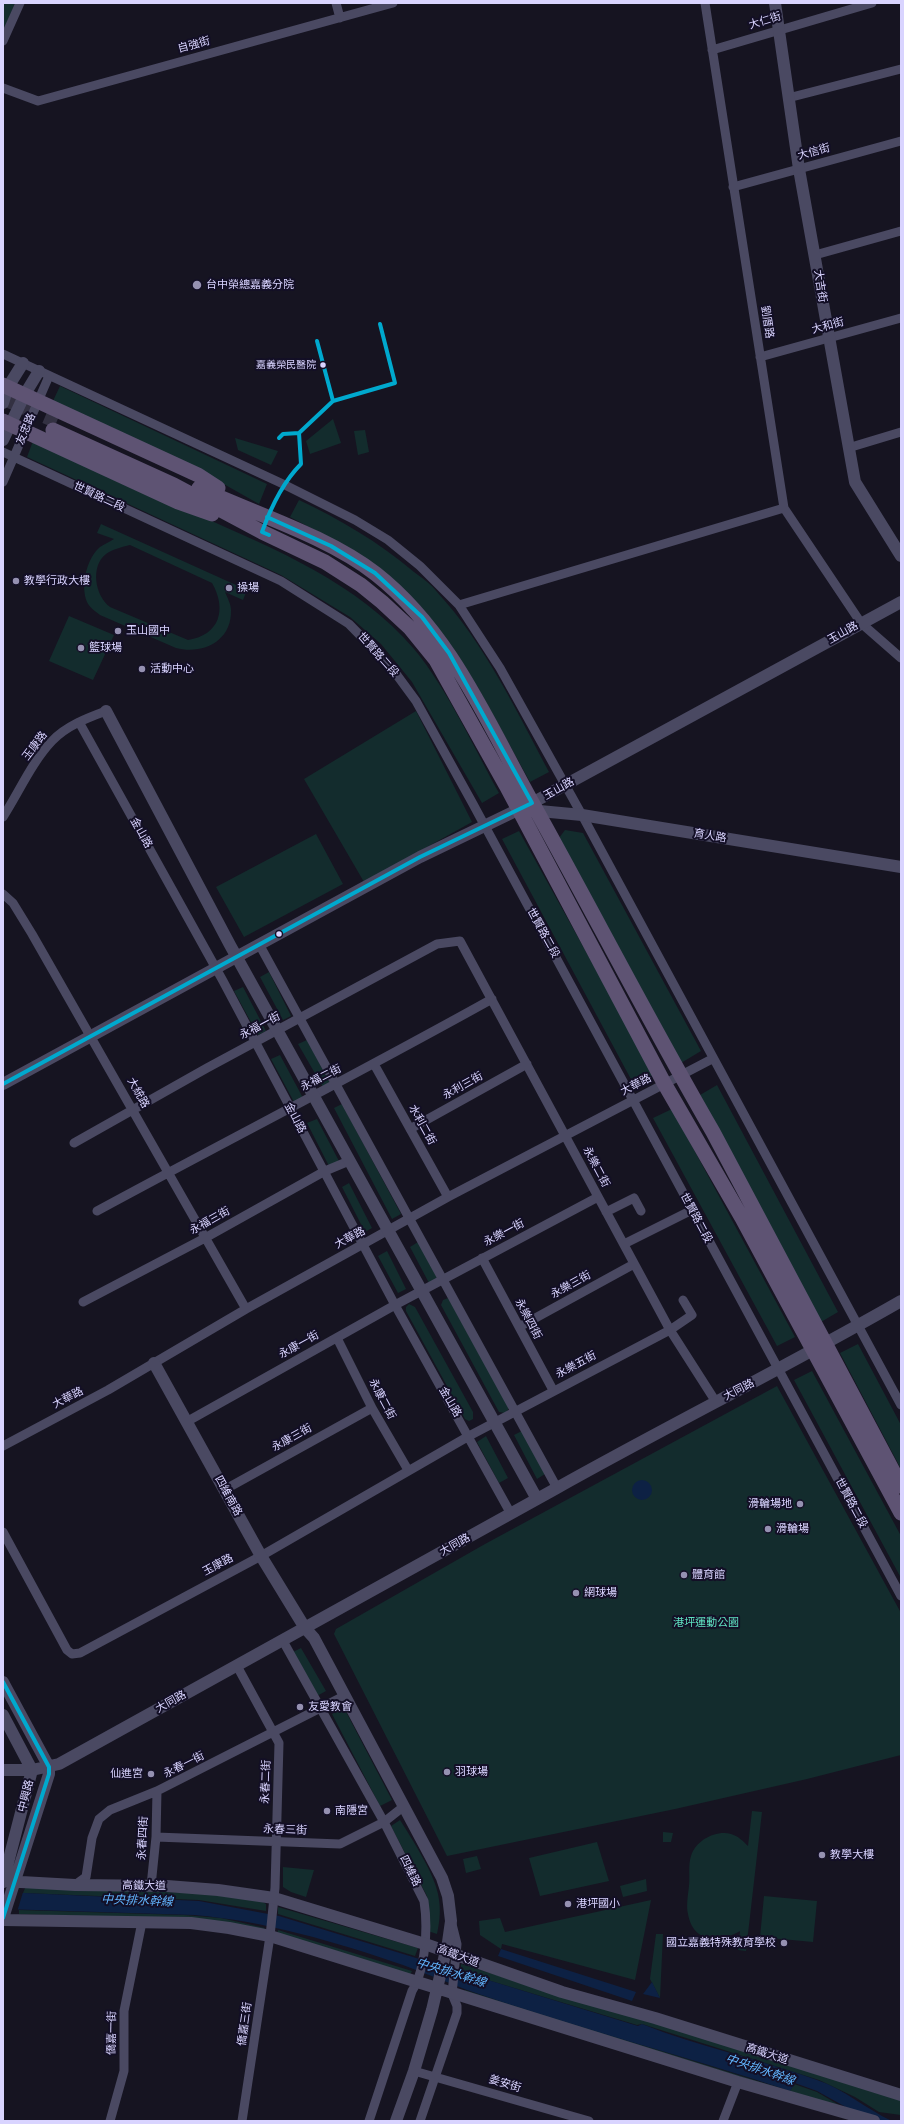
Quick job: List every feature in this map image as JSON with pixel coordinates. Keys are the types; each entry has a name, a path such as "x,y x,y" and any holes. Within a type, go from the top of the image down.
{"main road":[{"path":"6,386 198,475 267,518"},
{"path":"6,422 178,502 262,532"},
{"path":"901,1486 819,1348 742,1218 664,1083 518,808 436,660 410,628 360,585 324,562 262,532 174,485 55,426 331,546 374,573 422,617 449,653 535,807 679,1075 716,1139 819,1348 901,1513"}],"street":[{"path":"3,41 20,3"},
{"path":"336,3 340,18"},
{"name":"自強街","path":"3,88 38,101 393,3"},
{"name":"劉厝路","path":"705,3 784,508 861,623 901,658"},
{"name":"大吉街","path":"775,3 799,169 816,255 829,339 855,482 901,556"},
{"name":"大仁街","path":"712,50 778,29 872,3"},
{"path":"788,98 901,69"},
{"name":"大信街","path":"733,187 901,141"},
{"path":"816,255 901,231"},
{"name":"大和街","path":"760,357 901,318"},
{"path":"3,354 283,484 355,520 388,540 415,561 459,605 500,668 582,815 712,1058 901,1405"},
{"path":"3,403 6,386 23,363"},
{"name":"友忠路","path":"3,482 25,431 32,397 44,373"},
{"name":"友忠路","path":"3,440 6,422 32,397"},
{"path":"848,448 901,432"},
{"name":"世賢路二段","path":"3,452 281,581 349,624 391,667 416,701 485,825 901,1596"},
{"path":"459,605 784,508"},
{"name":"玉山路","path":"535,807 565,785 901,602"},
{"path":"106,711 236,956 537,1500"},
{"name":"玉康路","path":"3,816 42,754 53,740 79,722 106,711"},
{"name":"金山路","path":"79,722 216,967 395,1305 511,1514"},
{"name":"育人路","path":"518,808 535,807 901,867"},
{"path":"3,1084 420,857 518,808"},
{"name":"大統路","path":"3,894 8,897 20,914 91,1035 167,1173 246,1309"},
{"name":"永樂二街","path":"460,941 670,1330 716,1402"},
{"name":"永福一街","path":"74,1143 255,1042 437,944 460,941"},
{"path":"259,944 334,1085 557,1488"},
{"name":"永福二街","path":"97,1211 290,1107 374,1064 492,999"},
{"name":"大華路","path":"3,1446 108,1390 246,1309 448,1198 712,1058"},
{"name":"水利二街","path":"374,1064 448,1198"},
{"name":"永利三街","path":"410,1129 527,1064"},
{"name":"永福三街","path":"83,1302 205,1238 324,1171 349,1161"},
{"name":"永樂一街","path":"422,1291 598,1197"},
{"path":"606,1212 634,1198 641,1210"},
{"path":"624,1244 692,1210"},
{"name":"永樂四街","path":"482,1258 553,1390"},
{"name":"永樂三街","path":"519,1327 634,1264"},
{"name":"永康一街","path":"188,1421 422,1291"},
{"name":"永樂五街","path":"494,1423 553,1390 670,1330 692,1315 683,1300"},
{"name":"大同路","path":"3,1770 32,1770 59,1764 283,1642 305,1628 557,1488 819,1348 901,1301"},
{"name":"永康二街","path":"337,1338 372,1408 408,1470"},
{"name":"四維南路","path":"154,1363 188,1421 261,1556 305,1628"},
{"name":"永康三街","path":"224,1490 372,1408"},
{"name":"玉康路","path":"3,1532 67,1650 72,1654 94,1646 261,1556 408,1470 494,1423"},
{"path":"305,1628 314,1638 442,1878 448,1896 451,1921 450,1959 452,1994 457,2006 457,2013 420,2121"},
{"name":"四維路","path":"283,1642 384,1822 424,1900 426,1914 424,1948 418,1982 412,1991 369,2121"},
{"name":"永春二街","path":"238,1666 279,1743 273,1903"},
{"path":"3,1682 49,1767"},
{"name":"永春一街","path":"75,1885 86,1877 92,1838 99,1820 110,1810 158,1791 344,1696"},
{"name":"中興路","path":"3,1715 32,1770 8,1882"},
{"name":"中興路","path":"8,1882 49,1774 49,1767"},
{"name":"永春四街","path":"151,1886 156,1837 158,1791"},
{"name":"永春三街","path":"156,1837 340,1844 384,1822 403,1807"},
{"path":"8,1882 4,1916 212,1925 271,1933 452,1994 738,2082 874,2121"},
{"name":"高鐵大道","path":"8,1882 151,1886 218,1890 273,1903 424,1948 450,1959 642,2014 901,2096"},
{"name":"僑嘉三街","path":"242,2121 271,1933 273,1903"},
{"name":"僑嘉一街","path":"110,2121 124,2071 124,2011 142,1922"},
{"path":"396,2121 414,2071 438,1989 450,1959"},
{"name":"姜安街","path":"414,2071 588,2121"},
{"path":"724,2121 738,2082"}],"green space":[{"path":"3,3 15,3 3,32"},
{"path":"60,386 267,484 259,504 213,478 53,401"},
{"path":"333,419 341,443 310,454 306,441"},
{"path":"365,430 369,452 358,455 354,431"},
{"path":"235,438 278,451 271,465 238,450"},
{"path":"33,441 287,556 315,570 368,605 392,626 414,649 438,682 460,719 499,793 482,803 412,682 381,644 350,617 281,575 27,457"},
{"path":"299,500 344,523 386,550 435,589 470,633 485,655 499,678 549,772 530,782 477,686 347,547 290,517"},
{"name":"操場","path":"101,524 247,590 243,600 225,592 230,603 231,610 227,630 214,643 206,647 186,650 176,648 100,615 88,604 85,595 84,588 86,572 95,552 100,547 114,539 97,533","holes":["130,545 212,583 217,593 219,602 218,619 214,627 207,633 188,640 110,607 105,602 98,589 96,573 101,559 106,554 115,549"]},
{"name":"籃球場","path":"69,616 114,635 93,680 49,661"},
{"path":"416,711 472,822 364,882 304,779"},
{"path":"565,830 583,833 701,1051 681,1063 559,838"},
{"path":"519,831 655,1076 640,1085 633,1083 502,839"},
{"path":"316,834 343,884 244,937 216,887"},
{"path":"269,972 291,1016 283,1020 260,977"},
{"path":"243,987 266,1031 258,1035 234,991"},
{"path":"307,1040 331,1085 324,1089 298,1044"},
{"path":"280,1055 303,1098 294,1102 271,1059"},
{"path":"717,1085 838,1312 821,1322 700,1095"},
{"path":"342,1104 401,1214 392,1219 334,1108"},
{"path":"672,1109 795,1337 777,1346 653,1118"},
{"path":"317,1119 340,1163 330,1168 307,1123"},
{"path":"349,1183 372,1228 365,1232 342,1187"},
{"path":"418,1242 438,1279 429,1283 410,1247"},
{"path":"387,1251 406,1289 398,1293 378,1256"},
{"path":"448,1298 508,1405 508,1410 505,1413 499,1412 441,1305 443,1300"},
{"path":"409,1304 415,1307 473,1412 473,1419 469,1421 465,1419 406,1311 406,1307"},
{"path":"858,1344 901,1425 901,1469 840,1353"},
{"path":"812,1371 901,1536 901,1578 794,1380"},
{"name":"港坪運動公園","path":"777,1386 901,1613 901,1755 807,1779 675,1809 447,1856 334,1634 336,1629 485,1544"},
{"path":"522,1431 545,1474 537,1479 514,1435"},
{"path":"486,1436 508,1478 499,1483 477,1442"},
{"path":"301,1648 326,1691 315,1697 291,1653"},
{"path":"344,1708 392,1800 380,1806 332,1714"},
{"path":"752,1811 762,1812 746,1951 738,1950 740,1931 732,1935 716,1939 708,1938 695,1931 687,1911 687,1904 691,1856 697,1845 713,1835 725,1833 734,1835 748,1846"},
{"path":"400,1820 422,1856 436,1886 440,1909 437,1934 428,1931 429,1911 427,1896 391,1826"},
{"path":"663,1832 673,1833 671,1842 663,1842"},
{"path":"597,1842 609,1881 540,1896 529,1858"},
{"path":"477,1856 481,1869 466,1873 463,1859"},
{"path":"283,1867 314,1870 306,1897 291,1892 283,1887"},
{"path":"646,1879 647,1891 623,1897 620,1886"},
{"path":"26,1886 215,1894 261,1901 266,1904 266,1911 199,1900 23,1893"},
{"path":"764,1896 817,1901 813,1942 760,1937"},
{"path":"651,1900 635,1980 502,1944 501,1949 480,1935 479,1921 500,1918 505,1932"},
{"path":"278,1907 418,1948 415,1956 278,1914"},
{"path":"19,1910 184,1915 221,1918 265,1928 262,1930 136,1918 19,1914"},
{"path":"278,1930 412,1971 409,1977 277,1934"},
{"path":"656,1934 663,1934 660,1998 650,1979"},
{"path":"461,1964 901,2099 901,2115 879,2112 855,2097 819,2080 642,2024 637,2025 461,1972"},
{"path":"465,1990 790,2091 794,2084 817,2092 844,2108 465,1994"}],"water":[{"path":"638,1480 646,1480 652,1486 652,1494 646,1500 638,1500 632,1494 632,1486"},
{"name":"中央排水幹線","path":"3,1892 199,1901 279,1916 638,2026 642,2024 685,2040 795,2073 827,2084 892,2121 871,2121 817,2091 795,2083 790,2091 467,1990 403,1965 352,1948 274,1927 194,1915 3,1909"},
{"path":"501,1949 636,1992 632,2001 498,1956"},
{"path":"652,1982 660,1998 643,1994"}],"pier":[{"path":"3,1890 23,1892 17,1912 3,1911"}],"tunnel":[{"path":"3,398 57,421"}],"transit line":[{"path":"279,438 283,434 299,433 333,401 395,383 380,324"},
{"path":"317,341 333,401"},
{"path":"269,535 262,532 269,514 288,479 301,464 299,433"},
{"path":"3,1084 420,857 532,803 449,653 422,617 375,573 331,546 267,517"},
{"path":"3,1682 49,1767 49,1774 3,1918"}],"place":[{"name":"台中榮總嘉義分院","path":"197,285"},
{"name":"嘉義榮民醫院","path":"323,365"},
{"name":"教學行政大樓","path":"16,581"},
{"name":"操場","path":"229,588"},
{"name":"玉山國中","path":"118,631"},
{"name":"籃球場","path":"81,648"},
{"name":"活動中心","path":"142,669"},
{"name":"滑輪場地","path":"800,1504"},
{"name":"滑輪場","path":"768,1529"},
{"name":"體育館","path":"684,1575"},
{"name":"網球場","path":"576,1593"},
{"name":"友愛教會","path":"300,1707"},
{"name":"羽球場","path":"447,1772"},
{"name":"仙進宮","path":"151,1774"},
{"name":"南隱宮","path":"327,1811"},
{"name":"教學大樓","path":"822,1855"},
{"name":"港坪國小","path":"568,1904"},
{"name":"國立嘉義特殊教育學校","path":"784,1943"}]}
